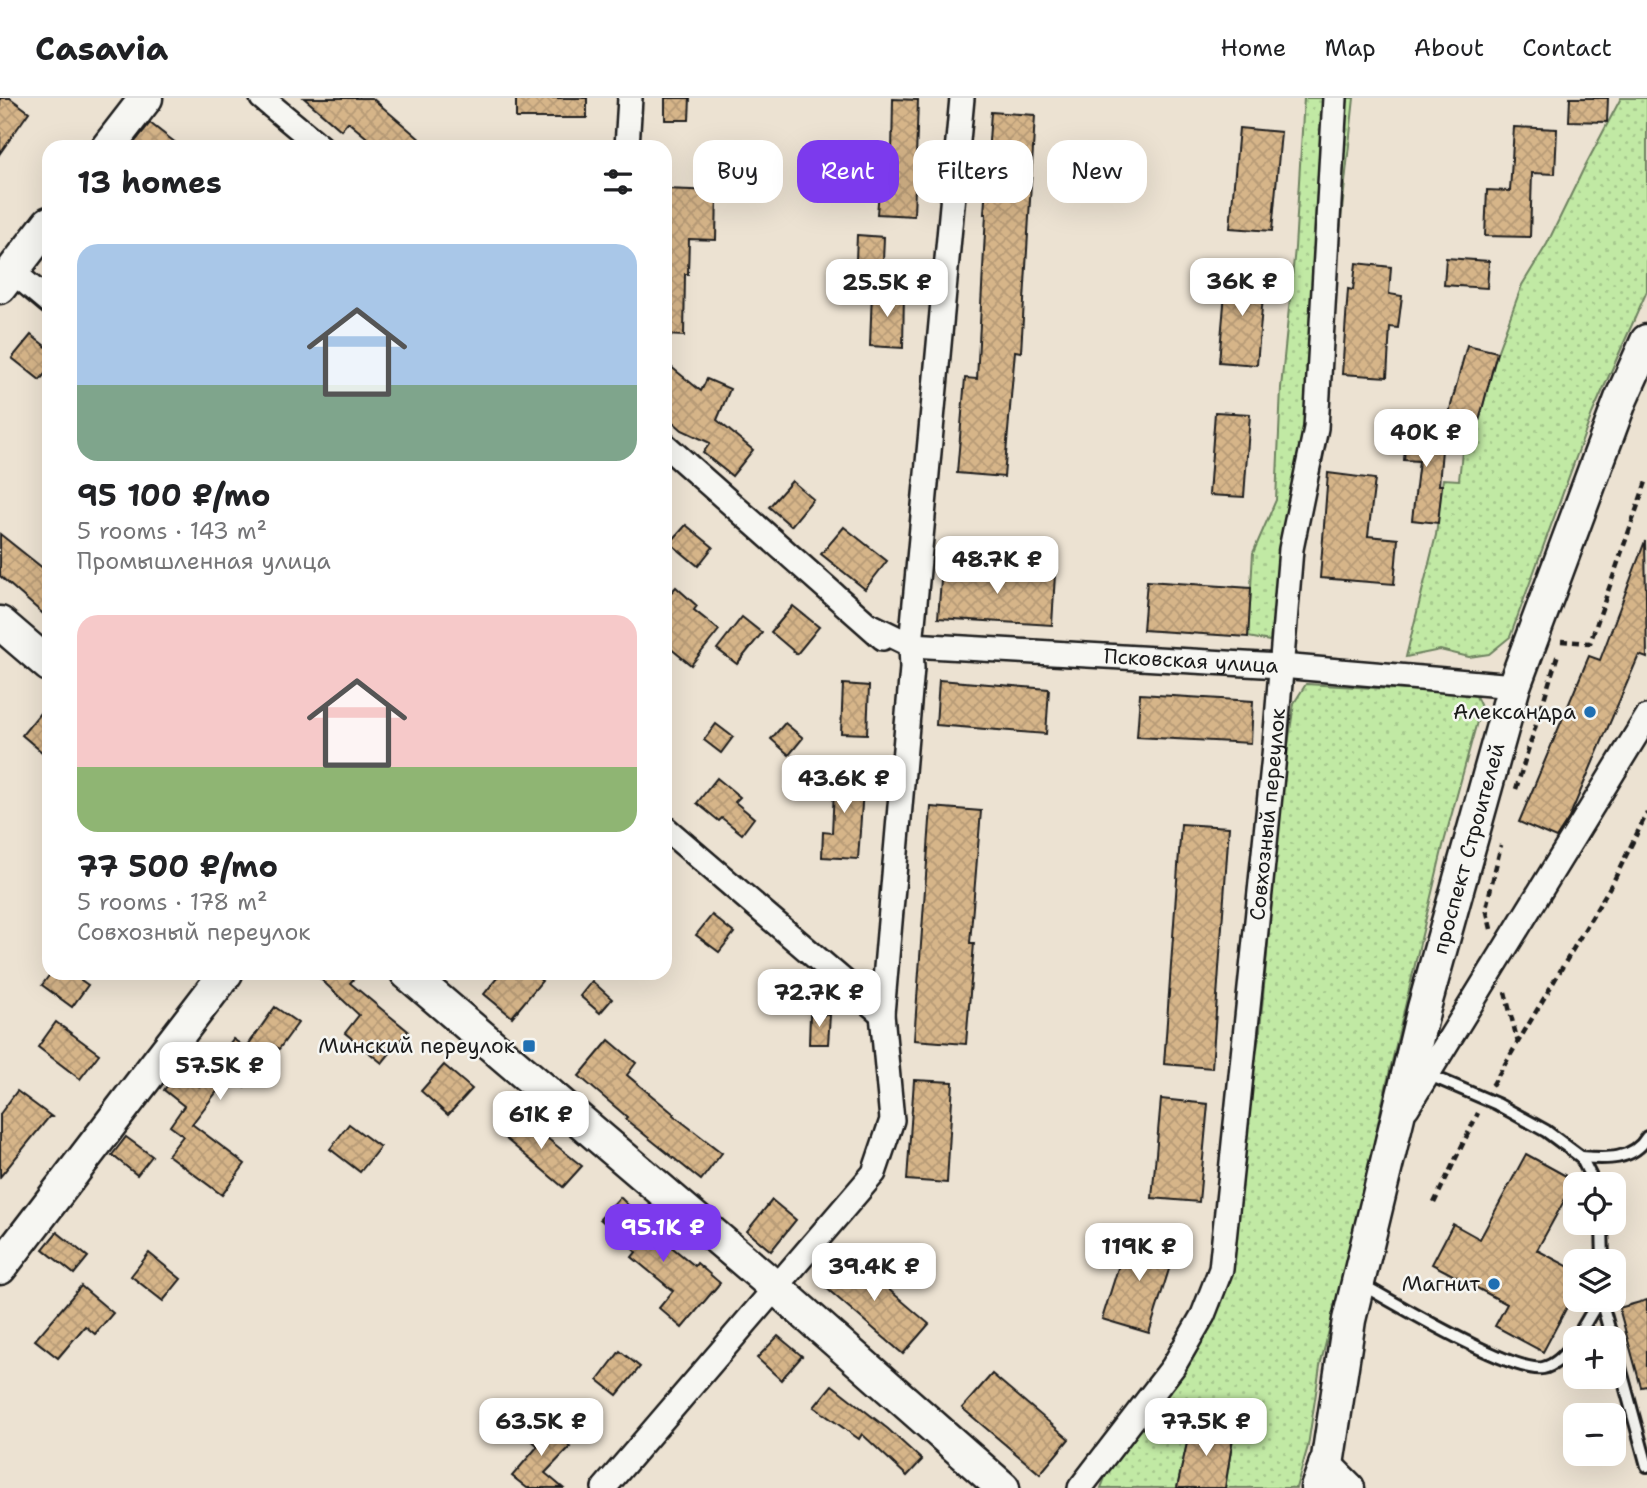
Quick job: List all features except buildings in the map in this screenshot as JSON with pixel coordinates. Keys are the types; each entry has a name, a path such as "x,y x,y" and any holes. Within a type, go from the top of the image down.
{"main road":[{"path":"113,140 146,98"},
{"path":"6,279 42,232"},
{"name":"проспект Строителей","path":"1321,1476 1349,1320 1424,1008 1514,686 1621,399 1647,341"},
{"path":"0,623 42,659"},
{"path":"0,1268 221,980"},
{"path":"415,980 776,1288 1003,1488"},
{"path":"1321,1476 1348,1488"}],"street":[{"path":"262,98 313,140"},
{"path":"627,140 630,98"},
{"path":"604,1488 874,1173 892,1120 882,1014 912,668 911,645 962,98"},
{"name":"Совхозный переулок","path":"1080,1488 1173,1367 1203,1315 1221,1269 1273,769 1291,549 1316,428 1335,98"},
{"path":"6,279 42,298"},
{"name":"Псковская улица","path":"672,451 872,626 912,668"},
{"name":"Псковская улица","path":"872,626 911,645 1281,666 1514,686"},
{"name":"проспект Строителей","path":"1396,1126 1645,725"},
{"path":"672,834 882,1014"}],"lane":[{"path":"1427,1074 1546,1131 1581,1157 1588,1172"},
{"path":"1581,1157 1606,1160 1626,1155 1647,1137"},
{"path":"1358,1283 1469,1343 1519,1366 1540,1369 1554,1364 1563,1354"},
{"path":"1626,1389 1647,1466"}],"path":[{"path":"1562,641 1590,643 1647,479"},
{"path":"1514,798 1565,629"},
{"path":"1434,1203 1484,1099 1614,880 1647,813"},
{"path":"1503,835 1486,908 1518,1043"}],"green space":[{"path":"1304,98 1328,98 1314,403 1287,516 1270,641 1248,637 1253,553 1276,500 1281,388 1295,248"},
{"path":"1343,98 1354,98 1338,248"},
{"path":"1621,98 1647,98 1647,291 1592,414 1510,637 1489,654 1469,657 1440,650 1406,657 1436,535 1443,479 1459,480 1465,424 1479,421 1497,353 1522,285 1547,244"},
{"path":"1306,684 1458,693 1476,696 1481,707 1443,846 1382,1104 1363,1197 1320,1366 1308,1446 1296,1488 1225,1488 1234,1432 1191,1425 1177,1488 1101,1488 1108,1470 1154,1411 1212,1320 1260,1030 1282,787 1294,703"}],"place":[{"name":"Александра","path":"1590,712"},
{"name":"Минский переулок","path":"529,1046"},
{"name":"Магнит","path":"1494,1284"}]}
